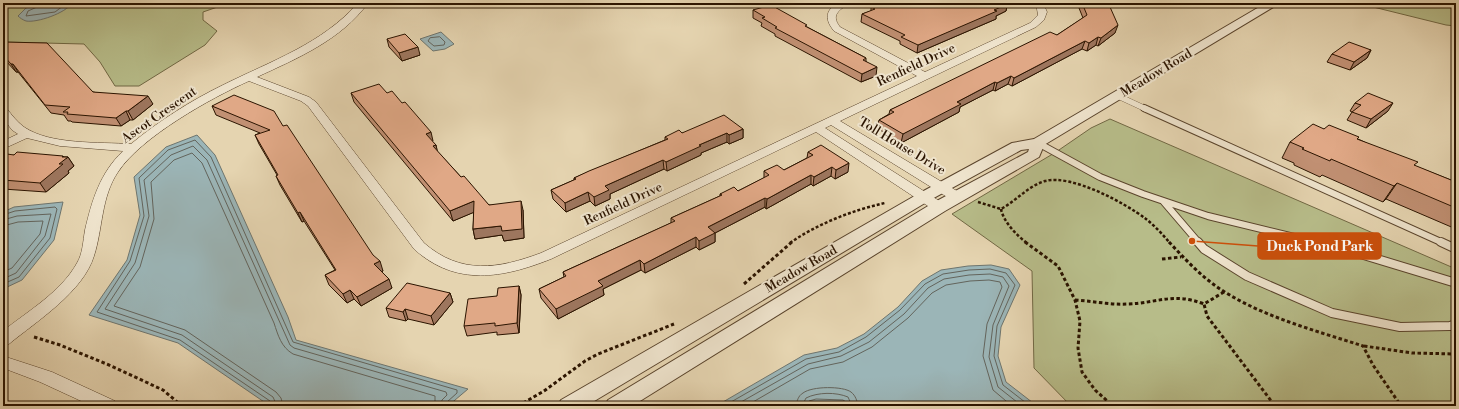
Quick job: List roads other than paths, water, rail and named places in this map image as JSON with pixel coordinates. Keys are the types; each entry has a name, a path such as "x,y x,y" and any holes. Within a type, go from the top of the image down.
{"street":[{"name":"Ascot Crescent","path":"3,340 61,291 80,269 88,253 102,188 113,169 134,148 191,108 312,46 346,21 363,3"},
{"path":"843,3 834,9 831,15 832,23 838,29 925,76"},
{"name":"Renfield Drive","path":"249,77 311,103 423,250 444,264 472,270 506,268 542,258 1036,23 1043,15 1043,9 1038,3"},
{"name":"Meadow Road","path":"568,406 941,187 1017,146 1038,143 1274,3"},
{"path":"3,111 16,127 27,134 56,142 134,148"},
{"name":"Toll House Drive","path":"832,121 957,197"},
{"path":"817,128 939,207"},
{"path":"3,145 27,134"},
{"name":"Meadow Road","path":"615,406 939,207 1034,154 1038,143"},
{"path":"3,362 53,380 109,406"}],"lane":[{"path":"1118,96 1456,249"},
{"path":"1038,143 1100,177 1208,216 1344,249 1456,283"},
{"path":"1163,200 1204,249 1247,276 1332,313 1400,326 1450,326 1456,324"}],"water":[{"path":"39,3 72,3 69,7 58,14 44,19 26,21 18,16 26,8"},
{"path":"441,32 454,44 445,49 433,51 420,39"},
{"path":"197,135 215,155 288,317 296,340 468,389 448,406 270,406 178,343 89,315 127,260 140,215 134,177 166,147"},
{"path":"63,202 54,240 22,280 3,289 3,212 14,207"},
{"path":"991,265 1009,269 1020,285 1001,327 998,356 1006,382 1037,406 853,406 816,403 805,406 716,406 804,355 837,348 864,334 898,307 922,281 941,270 968,266"}],"place":[{"name":"Duck Pond Park","path":"1192,241"}]}
